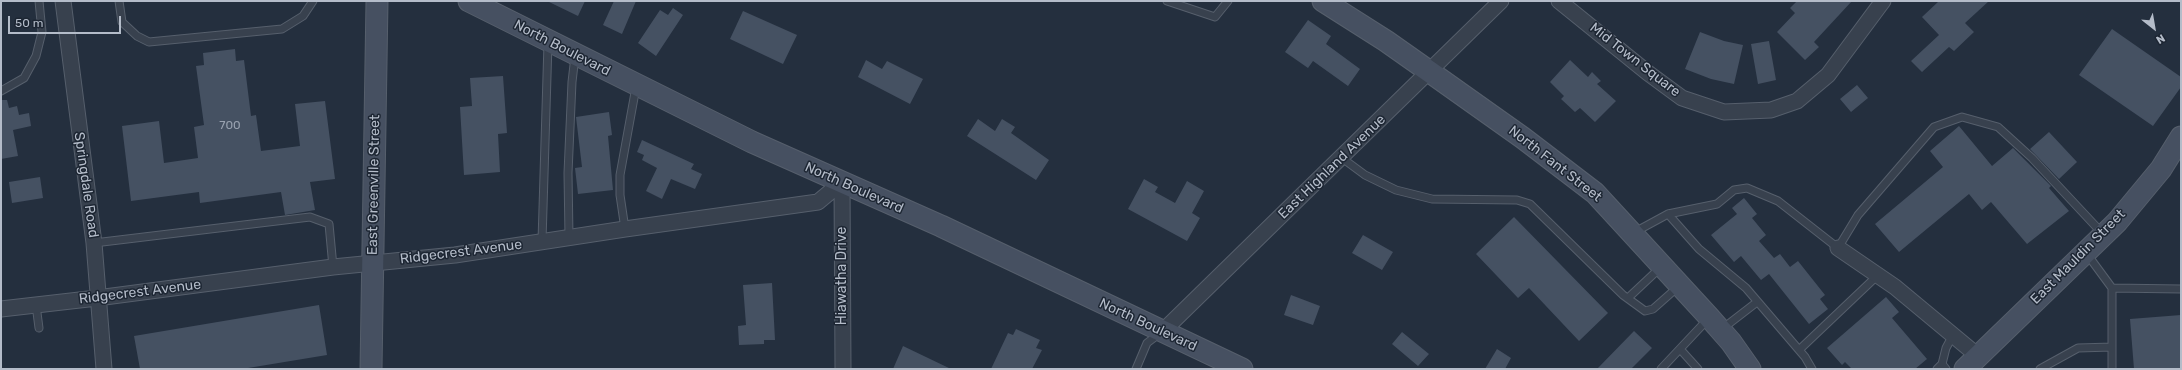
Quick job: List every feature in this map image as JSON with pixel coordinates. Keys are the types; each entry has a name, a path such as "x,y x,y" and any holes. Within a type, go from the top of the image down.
{"street":[{"name":"Springdale Road","path":"64,1 94,243 97,298 104,369"},
{"name":"East Greenville Street","path":"371,369 377,1"},
{"name":"North Boulevard","path":"469,1 752,142 940,226 1242,369"},
{"name":"North Fant Street","path":"1323,1 1386,41 1430,72 1523,138 1595,193 1715,324 1750,369"},
{"name":"East Highland Avenue","path":"1162,332 1342,158 1501,1"},
{"name":"Mid Town Square","path":"1559,1 1648,73 1682,98 1724,112 1771,110 1798,101 1828,75 1883,1"},
{"name":"East Mauldin Street","path":"1971,363 2117,222 2161,169 2181,137"},
{"name":"Ridgecrest Avenue","path":"1,309 333,267 455,255 569,237 818,202 842,182"},
{"name":"Hiawatha Drive","path":"842,182 843,369"},
{"path":"1838,248 1878,275 1953,335 1971,363"}],"lane":[{"path":"1,91 24,78 36,56 42,32 38,1"},
{"path":"119,1 122,22 138,36 149,42 282,29 303,16 313,1"},
{"path":"1166,1 1215,17 1228,1"},
{"path":"542,242 548,41"},
{"path":"569,237 568,173 572,82 575,54"},
{"path":"625,229 620,195 620,175 636,84"},
{"path":"1633,234 1668,214 1717,204 1734,190 1747,188 1778,201 1838,248 1858,215 1934,128 1962,118 1998,127 2032,158 2104,235"},
{"path":"1342,158 1365,175 1396,190 1432,199 1517,200 1530,204 1628,298 1645,311 1653,309 1680,285"},
{"path":"1668,214 1699,249 1746,288 1799,350 1812,369"},
{"path":"94,243 310,217 329,224 333,267"},
{"path":"2086,252 2112,288 2112,369"},
{"path":"1628,298 1663,266"},
{"path":"1799,350 1878,275"},
{"path":"2112,288 2181,289"},
{"path":"1661,369 1680,349 1715,324 1757,302"},
{"path":"36,305 39,328"},
{"path":"1136,369 1147,343 1162,332"},
{"path":"1942,367 1946,348 1953,335"},
{"path":"2040,369 2078,348 2112,347"},
{"path":"1680,349 1698,369"}],"building":[{"path":"547,1 585,1 578,16"},
{"path":"614,1 636,1 622,34 603,25"},
{"path":"1797,1 1852,1 1814,42 1819,47 1805,60 1777,32 1795,13 1790,8"},
{"path":"1939,1 1989,1 1965,23 1974,32 1954,51 1949,47 1922,72 1911,61 1939,35 1922,17"},
{"path":"673,8 683,15 656,56 638,43 660,10 668,15"},
{"path":"743,11 797,35 783,64 730,39"},
{"path":"1308,20 1331,36 1326,44 1360,69 1348,86 1313,61 1308,68 1285,52"},
{"path":"2112,29 2181,77 2181,87 2153,126 2079,75"},
{"path":"1700,32 1724,41 1743,45 1734,84 1711,79 1685,69"},
{"path":"1769,41 1776,80 1758,84 1751,44"},
{"path":"235,49 236,61 244,60 251,116 256,115 261,151 300,146 295,104 325,101 335,179 310,182 315,210 285,215 281,192 200,203 199,192 131,201 122,126 159,121 164,163 198,158 194,127 204,125 196,66 204,65 203,53"},
{"path":"866,60 882,69 887,61 923,79 910,104 858,77"},
{"path":"1570,60 1588,77 1592,72 1601,81 1597,84 1616,101 1595,122 1580,108 1575,112 1561,99 1564,96 1550,82"},
{"path":"503,76 507,133 498,134 500,172 464,175 460,107 472,106 470,78"},
{"path":"1857,85 1868,98 1851,112 1840,99"},
{"path":"1,100 7,100 9,108 17,106 19,115 29,113 31,126 13,130 18,156 1,159"},
{"path":"609,112 612,135 608,136 613,190 578,194 575,168 582,167 576,117"},
{"path":"978,119 995,131 1002,119 1015,127 1011,133 1049,160 1036,180 967,136"},
{"path":"1959,126 1992,166 2013,148 2051,186 2049,188 2069,211 2027,244 1991,202 1982,210 1969,194 1899,252 1875,224 1943,167 1930,151"},
{"path":"2049,132 2077,162 2059,179 2030,149"},
{"path":"642,140 694,164 691,169 702,174 695,189 671,179 662,199 646,191 657,168 642,160 644,155 637,152"},
{"path":"40,177 43,198 12,203 9,182"},
{"path":"1144,179 1158,187 1155,192 1175,203 1187,181 1204,191 1192,213 1200,218 1187,241 1128,209"},
{"path":"1744,198 1757,214 1752,218 1766,235 1759,241 1774,258 1780,254 1790,267 1798,261 1825,295 1820,299 1828,309 1809,324 1769,274 1761,280 1741,256 1734,262 1711,235 1737,214 1732,208"},
{"path":"1514,217 1608,313 1579,341 1529,288 1518,298 1476,254"},
{"path":"1363,235 1393,252 1382,270 1352,253"},
{"path":"772,283 775,340 764,340 764,344 739,345 738,326 746,325 743,285"},
{"path":"1291,295 1320,306 1313,325 1284,315"},
{"path":"1886,297 1899,312 1892,318 1927,359 1915,369 1852,369 1845,362 1842,365 1827,348"},
{"path":"319,305 327,355 242,369 140,369 134,336"},
{"path":"2181,315 2181,369 2134,369 2130,319"},
{"path":"1016,329 1040,340 1036,348 1042,350 1032,369 991,369 1008,333 1013,335"},
{"path":"1634,331 1652,348 1631,369 1597,369"},
{"path":"1402,332 1429,354 1418,366 1392,344"},
{"path":"903,346 951,369 893,369"},
{"path":"1497,349 1511,358 1505,369 1485,369"}]}
